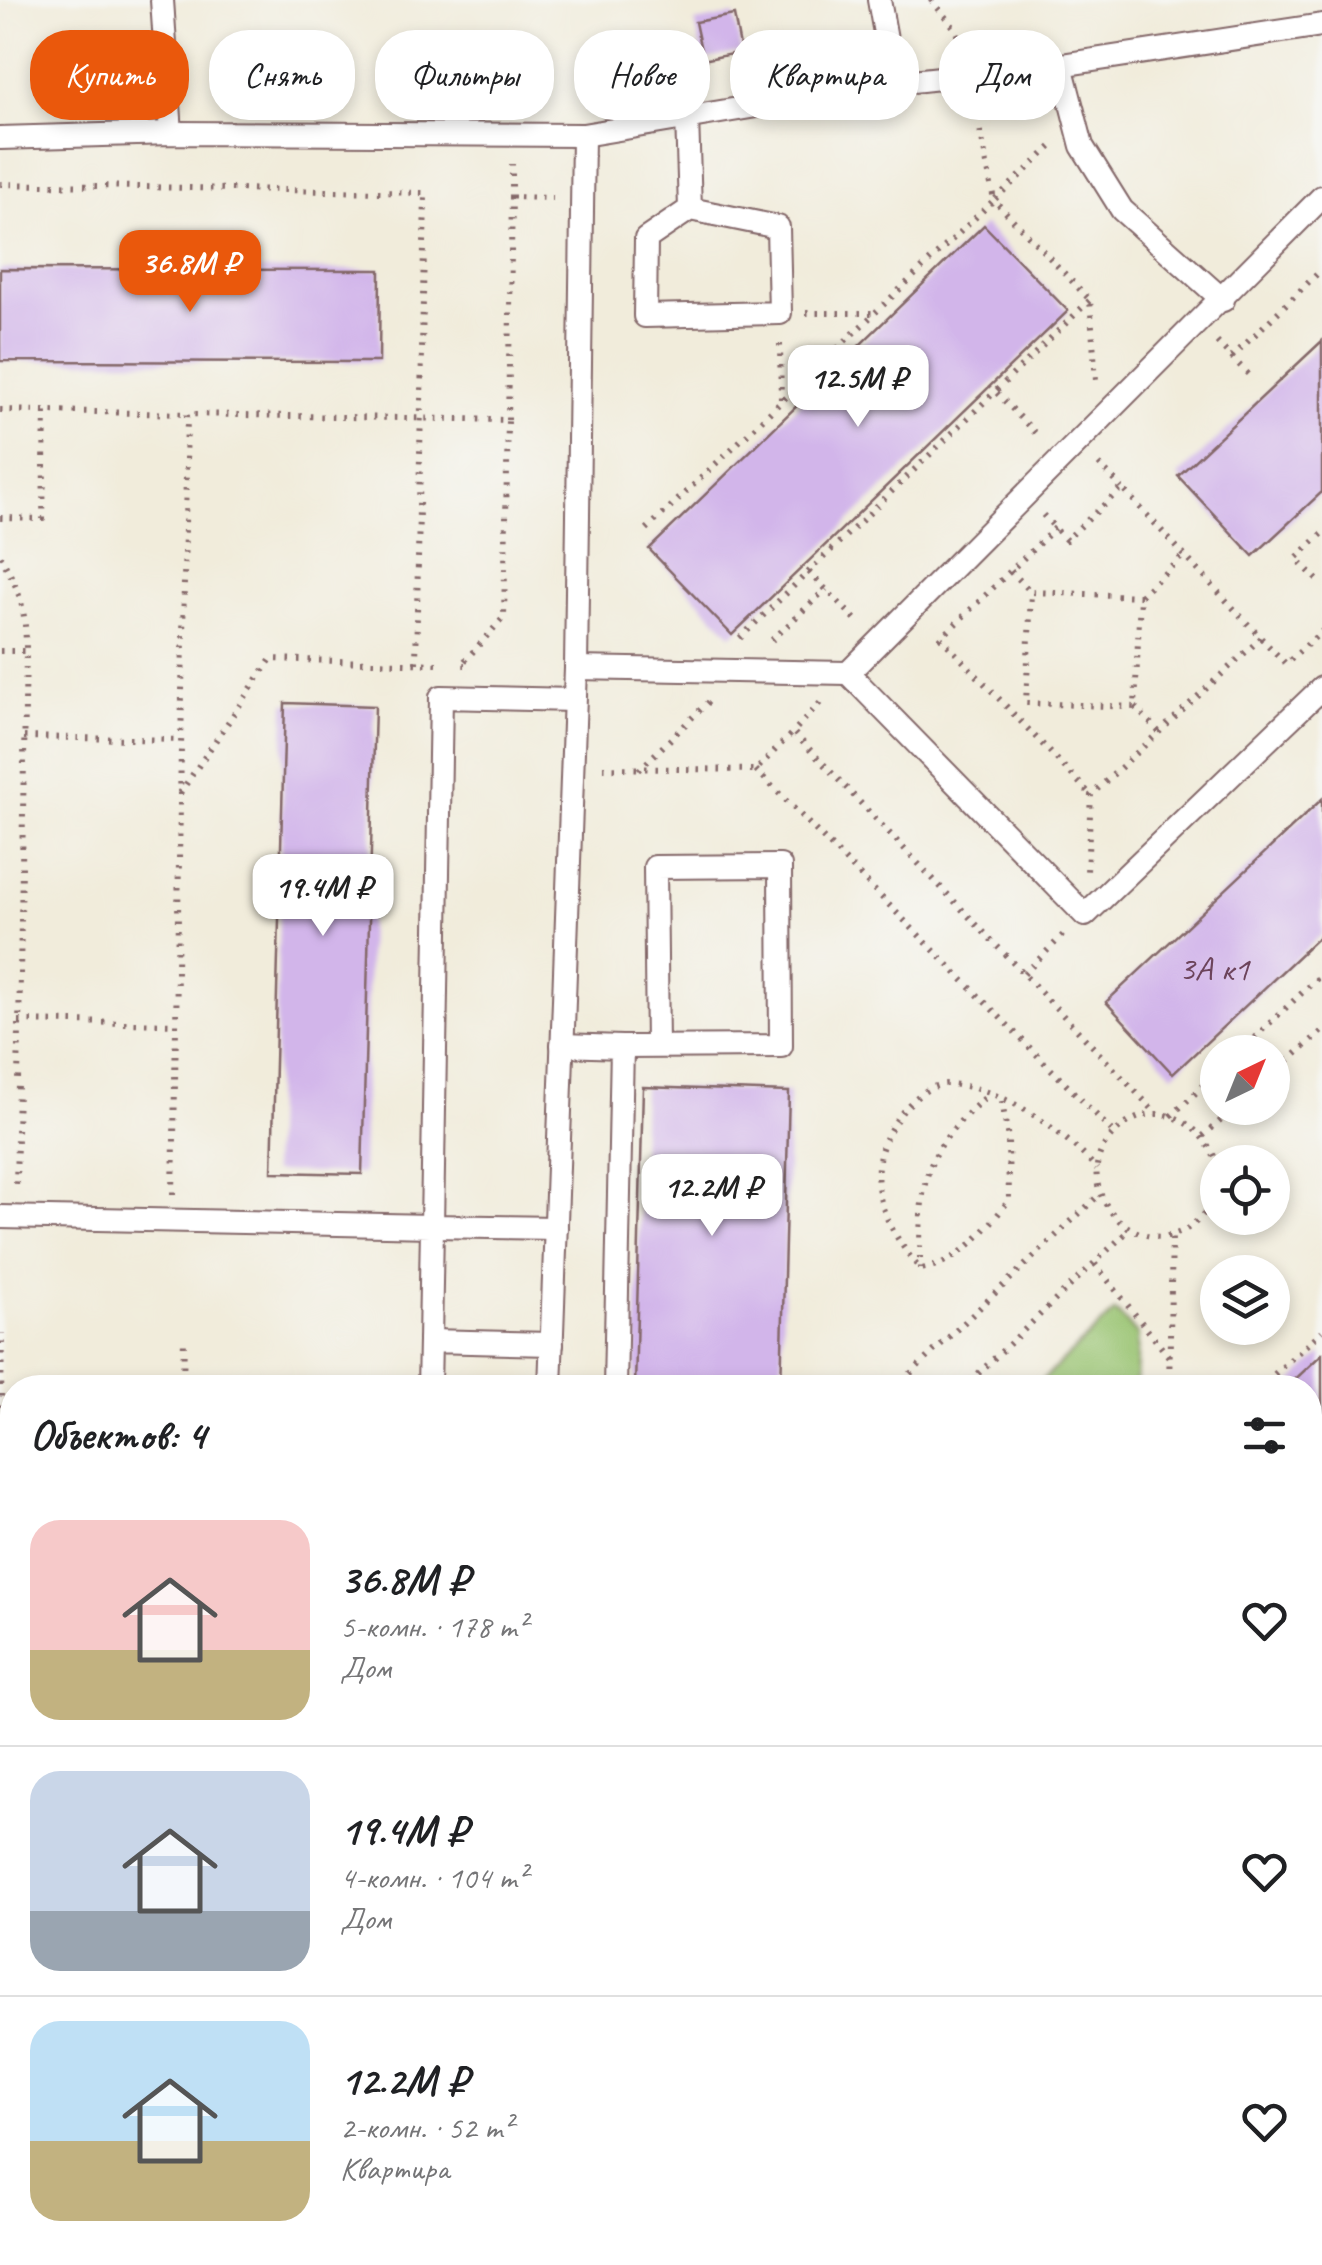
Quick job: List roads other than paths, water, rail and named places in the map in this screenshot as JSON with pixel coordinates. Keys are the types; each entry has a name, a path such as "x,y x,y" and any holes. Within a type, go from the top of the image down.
{"lane":[{"path":"162,0 171,133"},
{"path":"880,0 885,30"},
{"path":"1065,64 1322,24"},
{"path":"1065,81 1082,146 1122,210 1223,300"},
{"path":"0,138 171,133 583,134 668,120"},
{"path":"686,120 690,209"},
{"path":"551,1375 576,668 583,134"},
{"path":"576,668 848,672 1322,197"},
{"path":"690,209 778,226 780,312 645,316 646,239 690,209"},
{"path":"848,672 1084,915 1322,688"},
{"path":"429,1375 441,697 574,700"},
{"path":"562,1045 622,1046 657,1046 781,1046 780,866 655,867 657,1046"},
{"path":"615,1375 622,1046"},
{"path":"8,1217 556,1228"},
{"path":"430,1342 552,1344"}]}
